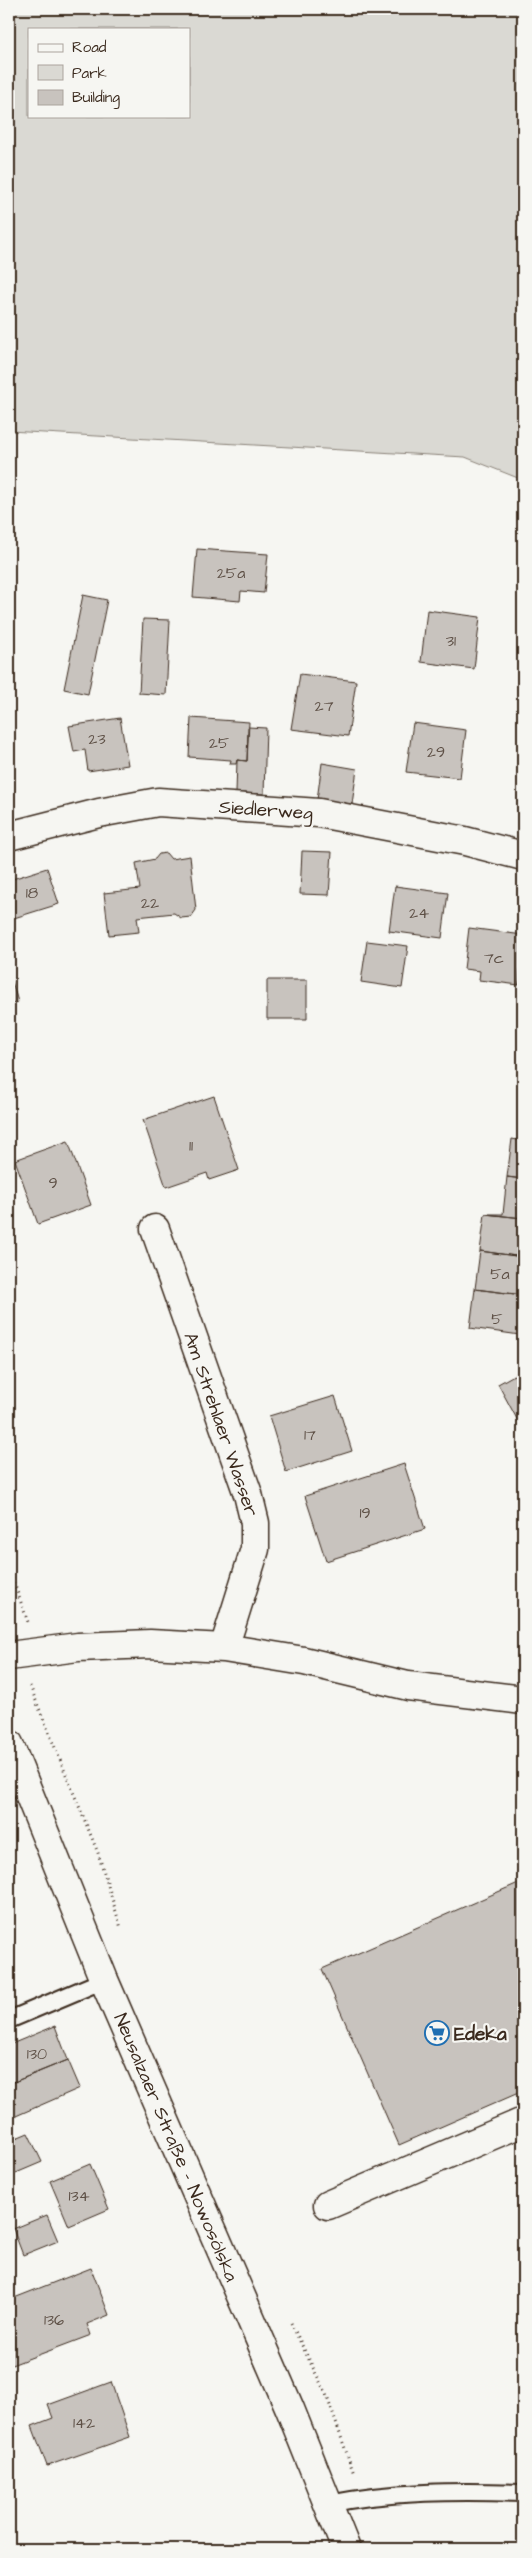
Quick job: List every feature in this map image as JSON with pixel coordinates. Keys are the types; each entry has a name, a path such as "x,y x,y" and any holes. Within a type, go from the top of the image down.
{"street":[{"name":"Siedlerweg","path":"9,836 99,813 158,802 319,813 465,841 523,856"},
{"name":"Am Strehlaer Wasser","path":"155,1230 248,1494 256,1523 255,1549 224,1648"},
{"path":"19,1655 78,1647 150,1644 224,1648 304,1661 408,1686 523,1700"},
{"name":"Neusalzaer Straße - Nowosólska","path":"9,1744 104,1980 290,2409 346,2549"},
{"path":"328,2205 523,2122"}],"lane":[{"path":"9,2020 104,1980"},
{"path":"328,2504 362,2497 475,2492 523,2493"}],"path":[{"path":"9,1569 28,1621 19,1655 31,1691 98,1853 123,1936"},
{"path":"286,2314 326,2394 362,2497"}],"green space":[{"path":"9,9 523,9 523,480 465,457 9,431"}],"building":[{"path":"197,549 268,554 264,593 241,591 240,601 193,597"},
{"path":"83,595 107,600 88,694 64,689"},
{"path":"427,610 480,617 474,669 421,662"},
{"path":"143,619 170,620 166,695 139,693"},
{"path":"300,674 356,681 348,736 291,729"},
{"path":"120,718 128,765 88,771 85,750 74,752 69,726"},
{"path":"191,718 249,722 247,761 237,760 236,764 230,764 231,760 189,757"},
{"path":"413,723 466,730 460,778 406,772"},
{"path":"248,727 266,728 264,794 236,793 237,760 247,761"},
{"path":"322,763 357,769 352,804 317,800"},
{"path":"302,851 332,852 329,895 300,894"},
{"path":"166,853 171,859 190,856 196,910 191,917 181,918 174,913 137,917 139,932 109,935 104,893 140,889 136,863 155,859 159,854"},
{"path":"47,868 59,904 14,918 12,913 9,914 9,880"},
{"path":"395,886 448,893 442,938 389,931"},
{"path":"469,928 523,935 519,985 479,980 480,971 464,969"},
{"path":"367,941 408,946 402,988 361,982"},
{"path":"523,946 523,985 519,985"},
{"path":"9,971 18,1002 9,1005"},
{"path":"267,980 307,980 307,1019 267,1019"},
{"path":"214,1096 239,1170 209,1180 207,1173 166,1187 143,1120"},
{"path":"512,1139 523,1141 523,1179 507,1177"},
{"path":"68,1141 91,1205 38,1224 15,1160"},
{"path":"507,1177 523,1179 523,1218 485,1214 503,1214"},
{"path":"485,1214 523,1218 523,1257 480,1251"},
{"path":"480,1251 523,1257 523,1295 475,1289"},
{"path":"475,1289 523,1295 520,1335 470,1328"},
{"path":"523,1370 523,1415 517,1419 498,1384"},
{"path":"335,1396 352,1451 286,1472 269,1416"},
{"path":"523,1415 523,1430 517,1419"},
{"path":"404,1464 425,1529 326,1561 305,1496"},
{"name":"Edeka","path":"523,1881 523,2091 399,2145 322,1969"},
{"path":"55,2026 68,2060 9,2084 9,2045"},
{"path":"68,2060 80,2088 9,2119 9,2084"},
{"path":"28,2133 42,2162 9,2176 9,2141"},
{"path":"90,2164 109,2209 69,2226 50,2181"},
{"path":"47,2215 58,2241 23,2255 13,2229"},
{"path":"91,2268 109,2315 87,2324 91,2335 9,2366 9,2332 12,2331 9,2323 9,2300"},
{"path":"111,2382 130,2437 47,2466 32,2426 53,2418 48,2405"}],"place":[{"name":"Edeka","path":"437,2033"}]}
